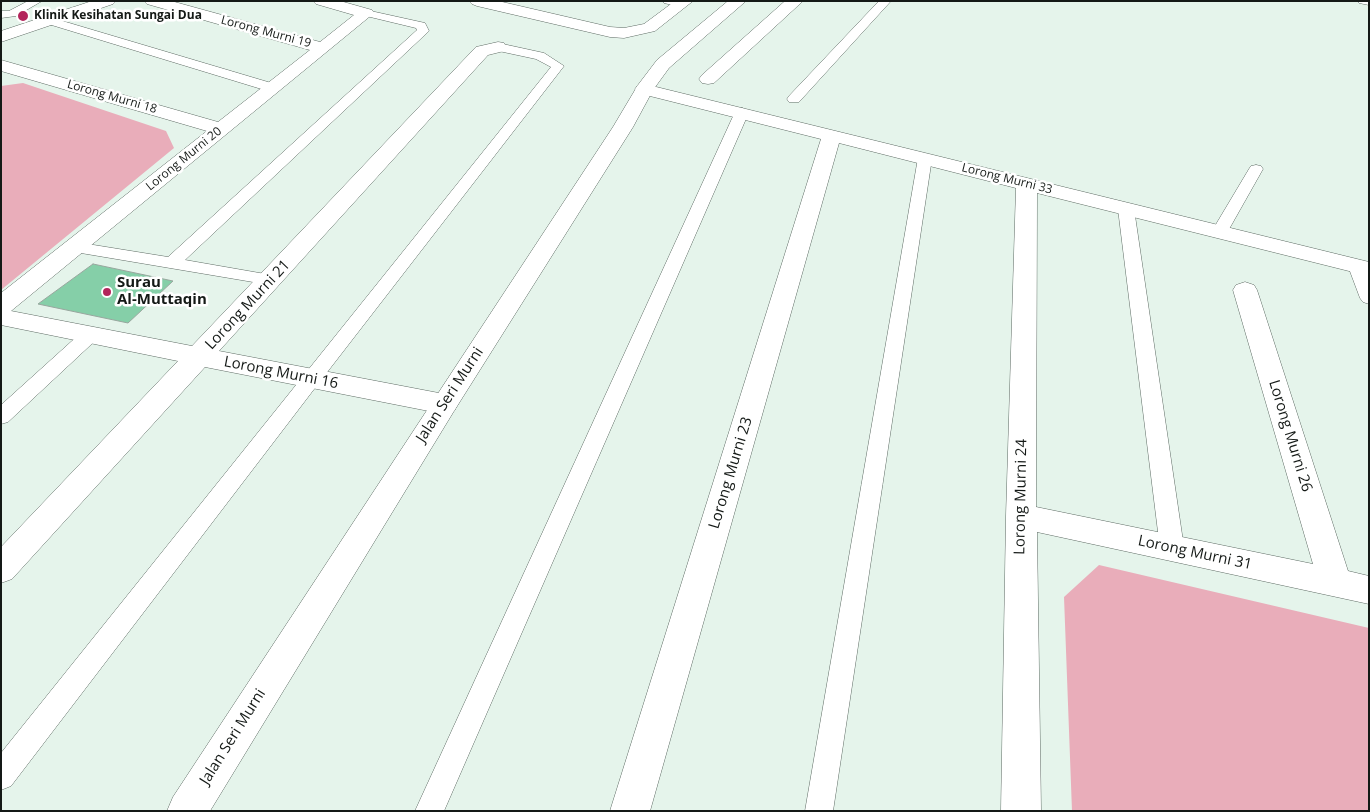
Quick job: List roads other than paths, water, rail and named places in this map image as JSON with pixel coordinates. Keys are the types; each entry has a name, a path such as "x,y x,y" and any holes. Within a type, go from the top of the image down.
{"street":[{"path":"1,37 108,1"},
{"name":"Lorong Murni 19","path":"152,1 323,48"},
{"path":"321,1 366,12"},
{"path":"476,1 610,32 631,32 648,28 678,2"},
{"name":"Jalan Seri Murni","path":"187,811 444,404 623,127 644,89 663,64 738,1"},
{"path":"708,79 795,1"},
{"name":"Lorong Murni 20","path":"1,306 366,12"},
{"name":"Lorong Murni 21","path":"1,569 272,280 482,52 498,47"},
{"name":"Lorong Murni 18","path":"4,69 222,129"},
{"name":"Lorong Murni 33","path":"644,89 1220,231 1362,268"},
{"name":"Lorong Murni 23","path":"630,811 832,135"},
{"name":"Lorong Murni 24","path":"1021,811 1021,516 1027,184"},
{"name":"Lorong Murni 26","path":"1245,290 1335,583"},
{"name":"Lorong Murni 16","path":"1,317 444,404"},
{"name":"Lorong Murni 31","path":"1021,516 1369,590"}],"lane":[{"path":"1,15 12,14 37,1"},
{"path":"794,99 886,1"},
{"path":"1363,1 1369,2"},
{"path":"172,264 423,31 421,26 366,12"},
{"path":"49,21 273,88"},
{"path":"1,776 310,379 558,66 540,56 498,47"},
{"path":"429,811 742,112"},
{"path":"818,811 925,158"},
{"path":"1220,231 1256,168"},
{"path":"1126,209 1172,548"},
{"path":"75,247 272,280"},
{"path":"1362,268 1369,298"},
{"path":"1,417 90,335"}],"place":[{"name":"Klinik Kesihatan Sungai Dua","path":"23,16"},
{"name":"Surau Al-Muttaqin","path":"107,292"}]}
